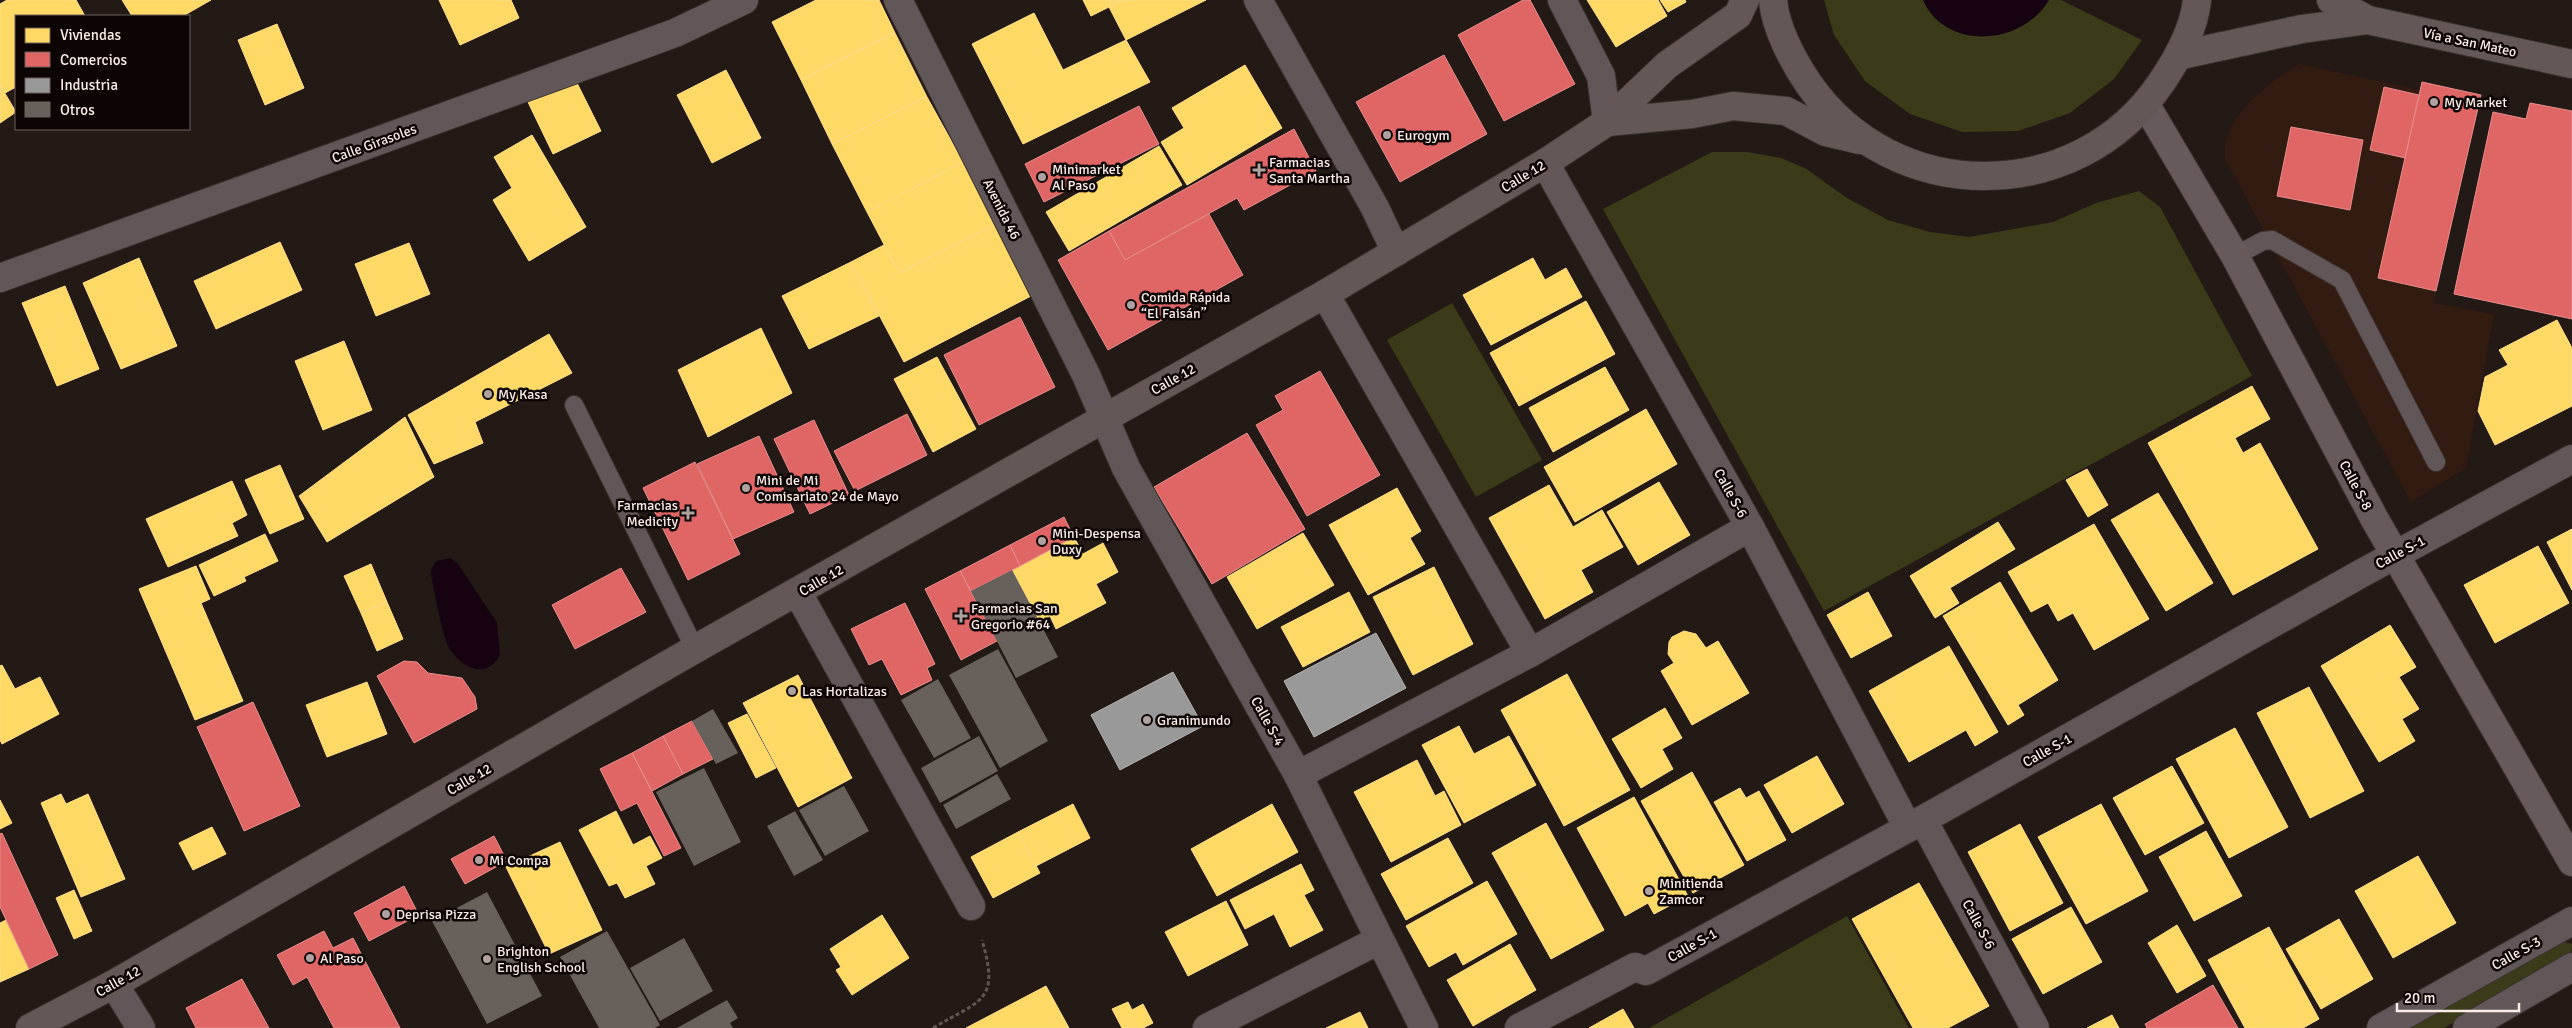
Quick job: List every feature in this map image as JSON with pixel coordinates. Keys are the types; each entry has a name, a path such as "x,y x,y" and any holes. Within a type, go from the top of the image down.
{"main road":[{"name":"Calle 12","path":"30,1028 114,984 695,649 798,593 1325,294 1545,163 1607,122 1667,65 1738,14 1745,0"},
{"path":"1773,0 1792,58 1823,105 1866,142 1912,164 1954,174 2013,176 2070,159 2108,139 2146,105 2180,55 2197,0"},
{"path":"2331,0 2368,20"},
{"path":"2180,55 2302,29 2368,20"},
{"name":"Vía a San Mateo","path":"2368,20 2572,64"},
{"name":"Calle 12","path":"1607,122 1692,114 1733,106 1786,111 1826,132 1866,142"}],"street":[{"name":"Calle Girasoles","path":"0,278 675,33 744,0"},
{"name":"Avenida 46","path":"898,0 1086,375 1104,418"},
{"path":"1258,0 1374,206 1396,252"},
{"path":"1562,0 1601,76 1607,122"},
{"name":"Calle S-8","path":"2146,105 2235,256 2395,555 2572,862"},
{"name":"Calle S-6","path":"1545,163 1915,824 2035,1028"},
{"path":"1325,294 1530,652"},
{"name":"Calle S-4","path":"1104,418 1126,468 1298,775 1424,1028"},
{"name":"Calle S-1","path":"1519,1028 1635,967 1646,971 1915,824 2395,555 2572,459"},
{"path":"1298,775 1530,652 1750,527"},
{"path":"798,593 971,906"},
{"name":"Calle S-3","path":"2381,1028 2572,921"},
{"path":"1207,1028 1379,940"},
{"path":"2467,1028 2572,967"},
{"path":"114,984 141,1028"}],"lane":[{"path":"2235,256 2263,242 2272,240 2342,280 2436,462"},
{"path":"574,406 695,649"}],"path":[{"path":"933,1028 983,999 991,980 988,960 971,906"}],"shaded area":[{"path":"1824,0 2061,0 2142,40 2114,79 2070,113 2018,131 1962,132 1910,114 1865,81 1834,35"},
{"path":"1923,0 2049,0 2037,15 2021,27 2003,34 1984,36 1965,35 1948,28 1934,17"},
{"path":"2299,64 2420,90 2378,278 2436,291 2434,303 2494,314 2466,468 2411,502 2225,159 2225,145 2233,123 2248,103 2274,80"},
{"path":"1712,152 1747,152 1781,158 1805,168 1847,198 1888,220 1930,232 1969,237 2053,222 2096,203 2139,191 2160,207 2252,376 1824,611 1603,209"},
{"path":"1452,303 1542,460 1476,497 1387,340"},
{"path":"450,558 458,564 497,623 500,655 487,668 472,668 465,664 452,652 445,639 431,571 437,561"},
{"path":"1847,916 1909,1028 1649,1028"},
{"path":"2562,941 2572,944 2571,957 2444,1028 2407,1028"}],"building: Viviendas":[{"path":"7,0 76,0 84,15 15,15 15,88 5,93 0,85 0,4"},
{"path":"122,0 211,0 185,15 131,15"},
{"path":"439,0 511,0 519,18 460,45"},
{"path":"816,0 879,0 895,33 801,80 772,22"},
{"path":"1083,0 1123,0 1091,16"},
{"path":"1123,0 1206,0 1126,40 1109,7"},
{"path":"1587,0 1658,0 1667,16 1616,47"},
{"path":"1660,0 1685,0 1686,2 1668,12"},
{"path":"1034,13 1063,70 1126,40 1150,82 1023,144 972,44"},
{"path":"277,24 304,88 265,105 238,40"},
{"path":"895,33 927,97 832,144 801,80"},
{"path":"1245,65 1282,128 1187,185 1161,142 1184,128 1172,108"},
{"path":"726,70 761,138 712,163 677,95"},
{"path":"574,77 601,131 553,154 527,100"},
{"path":"0,85 15,113 0,123"},
{"path":"927,97 963,162 867,212 832,144"},
{"path":"532,135 586,227 529,261 493,200 512,188 494,157"},
{"path":"1159,146 1182,185 1069,251 1046,212"},
{"path":"963,162 995,225 899,273 867,212"},
{"path":"995,225 1031,296 904,362 851,262 884,245 899,273"},
{"path":"280,242 302,290 216,329 194,281"},
{"path":"409,243 430,294 376,316 355,264"},
{"path":"139,258 177,346 121,369 83,283"},
{"path":"1533,258 1545,280 1566,268 1582,297 1491,345 1463,295"},
{"path":"851,262 879,316 809,349 782,296"},
{"path":"65,286 99,369 57,386 22,303"},
{"path":"1586,301 1615,354 1519,406 1490,353"},
{"path":"2557,320 2572,348 2572,406 2495,445 2478,411 2485,377 2508,365 2499,350"},
{"path":"761,328 792,393 708,437 678,370"},
{"name":"My Kasa","path":"549,334 572,373 475,422 483,443 434,464 408,415"},
{"path":"344,341 372,410 323,430 295,361"},
{"path":"937,357 976,429 933,452 894,379"},
{"path":"1605,367 1629,410 1553,452 1529,408"},
{"path":"2252,386 2270,419 2235,438 2243,453 2260,443 2318,549 2233,595 2148,443"},
{"path":"1646,409 1677,464 1575,522 1544,467"},
{"path":"405,417 434,477 327,542 299,496"},
{"path":"280,465 304,519 270,534 245,480"},
{"path":"2087,469 2108,505 2088,517 2066,480"},
{"path":"232,481 247,515 232,523 238,536 168,567 146,519"},
{"path":"1659,482 1690,535 1638,565 1607,512"},
{"path":"1549,485 1573,527 1602,510 1623,547 1581,570 1593,592 1545,619 1489,518"},
{"path":"1397,488 1421,531 1410,538 1425,564 1368,595 1329,525"},
{"path":"2158,493 2213,583 2166,611 2111,520"},
{"path":"1998,522 2015,549 1950,588 1959,603 1935,618 1910,576"},
{"path":"2094,524 2149,619 2094,650 2073,613 2058,621 2048,603 2031,612 2008,572"},
{"path":"2572,529 2572,590 2547,542"},
{"path":"1303,533 1334,585 1257,629 1227,577"},
{"path":"265,534 278,561 244,577 246,581 214,596 199,565"},
{"path":"1074,537 1083,554 1103,543 1118,572 1096,584 1106,603 1056,629 1050,616 1039,621 1012,570"},
{"path":"2538,546 2569,603 2495,643 2464,585"},
{"path":"371,564 387,602 361,613 344,576"},
{"path":"196,566 210,599 201,603 243,701 195,720 139,589"},
{"path":"1434,567 1473,644 1413,675 1373,597"},
{"path":"2000,582 2058,680 2018,705 2024,715 2008,725 1943,616"},
{"path":"1349,592 1370,632 1303,667 1281,627"},
{"path":"1868,592 1892,636 1851,658 1827,615"},
{"path":"387,602 403,639 377,651 361,613"},
{"path":"2390,625 2416,667 2399,677 2419,709 2402,719 2415,741 2379,762 2321,666"},
{"path":"1684,631 1696,634 1706,648 1718,641 1749,693 1692,725 1661,671 1674,663 1668,654 1669,642 1672,637"},
{"path":"1949,646 1998,732 1975,746 1966,730 1909,762 1869,691"},
{"path":"2,665 15,689 40,677 59,714 2,744 0,740 0,666"},
{"path":"1567,674 1630,790 1564,826 1501,710"},
{"path":"798,675 852,778 798,807 743,703"},
{"path":"367,682 387,734 327,757 306,705"},
{"path":"2309,687 2364,791 2310,818 2257,713"},
{"path":"1665,708 1682,738 1662,749 1673,769 1641,788 1612,739"},
{"path":"747,714 776,768 756,778 728,723"},
{"path":"1459,726 1474,754 1509,736 1536,785 1464,823 1422,745"},
{"path":"2235,728 2288,827 2229,858 2176,759"},
{"path":"1817,756 1844,804 1792,833 1764,785"},
{"path":"1417,760 1435,796 1444,791 1461,825 1391,862 1354,792"},
{"path":"2172,766 2204,823 2145,855 2113,798"},
{"path":"1692,772 1744,865 1693,893 1641,801"},
{"path":"1740,788 1746,798 1759,791 1786,840 1747,861 1714,802"},
{"path":"61,794 66,804 88,794 125,879 81,897 41,803"},
{"path":"1634,797 1688,896 1654,914 1648,903 1625,916 1577,828"},
{"path":"0,800 12,823 0,829"},
{"path":"1073,804 1090,838 1036,866 1018,832"},
{"path":"1272,804 1298,852 1217,896 1191,849"},
{"path":"2101,804 2148,891 2086,924 2038,837"},
{"path":"616,811 633,845 650,836 662,858 646,866 655,884 625,898 617,883 609,886 579,830"},
{"path":"1546,823 1604,930 1551,959 1492,853"},
{"path":"2020,824 2063,903 2010,931 1968,852"},
{"path":"212,827 226,854 193,870 179,843"},
{"path":"2206,831 2242,896 2194,921 2159,857"},
{"path":"1018,832 1040,873 993,898 971,857"},
{"path":"1448,838 1473,883 1406,920 1381,874"},
{"path":"560,842 602,930 549,954 506,867"},
{"path":"2418,856 2456,923 2393,958 2355,891"},
{"path":"1301,864 1314,890 1304,895 1323,930 1290,947 1274,914 1245,929 1230,900"},
{"path":"1487,881 1517,934 1463,965 1456,952 1429,967 1406,926"},
{"path":"1919,883 1989,1006 1948,1028 1913,1028 1852,919"},
{"path":"74,890 92,931 74,939 56,898"},
{"path":"1226,901 1248,945 1188,976 1165,932"},
{"path":"2071,907 2102,962 2043,994 2012,939"},
{"path":"882,915 909,958 852,995 836,970 841,967 830,949"},
{"path":"2339,919 2373,979 2321,1009 2286,949"},
{"path":"6,920 29,969 0,982 0,923"},
{"path":"2177,925 2206,976 2177,993 2148,943"},
{"path":"2269,927 2319,1019 2303,1028 2245,1028 2208,960"},
{"path":"1510,944 1536,990 1473,1026 1447,980"},
{"path":"1046,986 1069,1028 966,1028"},
{"path":"1128,1002 1132,1010 1143,1004 1153,1023 1143,1028 1122,1028 1112,1009"},
{"path":"1623,1009 1634,1028 1589,1028"},
{"path":"1360,1012 1368,1028 1326,1028"},
{"path":"2112,1015 2119,1028 2087,1028"}],"building: Comercios":[{"path":"1523,0 1530,0 1575,84 1504,121 1458,35"},
{"path":"1444,55 1487,134 1400,182 1356,102"},
{"path":"2422,82 2481,95 2436,291 2378,278"},
{"path":"2384,87 2419,95 2405,158 2370,150"},
{"path":"2530,103 2572,111 2572,319 2454,294 2493,112 2526,119"},
{"path":"1139,106 1159,144 1044,202 1025,164"},
{"path":"2291,127 2363,140 2350,210 2277,196"},
{"path":"1294,129 1316,171 1244,210 1237,198 1125,260 1109,231"},
{"path":"1209,214 1243,275 1108,350 1058,260 1109,231 1125,260"},
{"path":"1020,317 1055,387 979,425 944,355"},
{"path":"1320,371 1380,475 1307,516 1256,425 1283,410 1275,396"},
{"path":"907,414 927,455 855,491 834,451"},
{"path":"814,420 849,495 810,514 774,439"},
{"path":"1247,433 1305,529 1212,584 1154,487"},
{"name":"Mini de Mi Comisariato 24 de Mayo","path":"759,436 794,512 733,539 697,464"},
{"name":"Farmacias Medicity","path":"695,462 740,554 688,580 643,488"},
{"name":"Mini-Despensa Duxy","path":"1064,517 1074,537 1020,566 1010,545"},
{"path":"1010,545 1020,566 971,591 960,571"},
{"path":"621,568 646,612 575,649 552,605"},
{"name":"Farmacias San Gregorio #64","path":"960,571 997,641 961,660 925,589"},
{"path":"905,603 935,664 927,668 932,680 901,695 882,659 869,665 851,629"},
{"path":"404,661 417,662 428,673 462,678 475,697 477,709 414,743 377,676"},
{"path":"253,702 300,806 244,831 197,727"},
{"path":"692,721 713,759 683,774 663,736"},
{"path":"663,736 683,774 652,791 632,753"},
{"path":"632,753 681,848 664,856 637,803 621,811 600,769"},
{"path":"2,833 58,955 29,969 0,907 0,834"},
{"name":"Mi Compa","path":"494,836 507,861 465,884 451,859"},
{"name":"Deprisa Pizza","path":"404,886 419,915 369,941 354,913"},
{"path":"324,931 333,948 353,938 400,1028 334,1028 307,977 293,985 277,955"},
{"path":"242,979 269,1028 196,1028 186,1008"},
{"path":"2213,985 2238,1028 2147,1028 2145,1024"}],"building: Industria":[{"path":"1376,633 1406,688 1314,737 1284,681"},
{"name":"Granimundo","path":"1173,672 1203,726 1120,770 1091,715"}],"building: Otros":[{"path":"1012,570 1058,657 1016,678 971,591"},
{"path":"998,649 1048,741 1000,768 949,675"},
{"path":"938,679 971,738 934,758 901,700"},
{"path":"713,709 738,753 716,764 692,721"},
{"path":"979,736 998,771 940,803 921,768"},
{"path":"704,768 741,842 694,866 656,792"},
{"path":"997,774 1011,799 956,829 943,805"},
{"path":"844,786 869,831 825,856 799,810"},
{"path":"795,811 823,860 794,876 767,826"},
{"name":"Brighton English School","path":"487,892 542,996 487,1024 432,921"},
{"path":"607,931 660,1025 655,1028 599,1028 560,957"},
{"path":"684,938 713,991 660,1021 630,968"},
{"path":"727,1000 738,1018 730,1023 733,1028 677,1028"}],"place":[{"name":"My Market","path":"2434,102"},
{"name":"Eurogym","path":"1387,135"},
{"name":"Farmacias Santa Martha","path":"1259,170"},
{"name":"Minimarket Al Paso","path":"1042,177"},
{"name":"Comida Rápida “El Faisán”","path":"1131,305"},
{"name":"My Kasa","path":"488,394"},
{"name":"Mini de Mi Comisariato 24 de Mayo","path":"746,488"},
{"name":"Farmacias Medicity","path":"688,513"},
{"name":"Mini-Despensa Duxy","path":"1042,541"},
{"name":"Farmacias San Gregorio #64","path":"961,616"},
{"name":"Las Hortalizas","path":"792,691"},
{"name":"Granimundo","path":"1147,720"},
{"name":"Mi Compa","path":"479,860"},
{"name":"Minitienda Zamcor","path":"1649,891"},
{"name":"Deprisa Pizza","path":"386,914"},
{"name":"Al Paso","path":"310,958"},
{"name":"Brighton English School","path":"487,959"}]}
